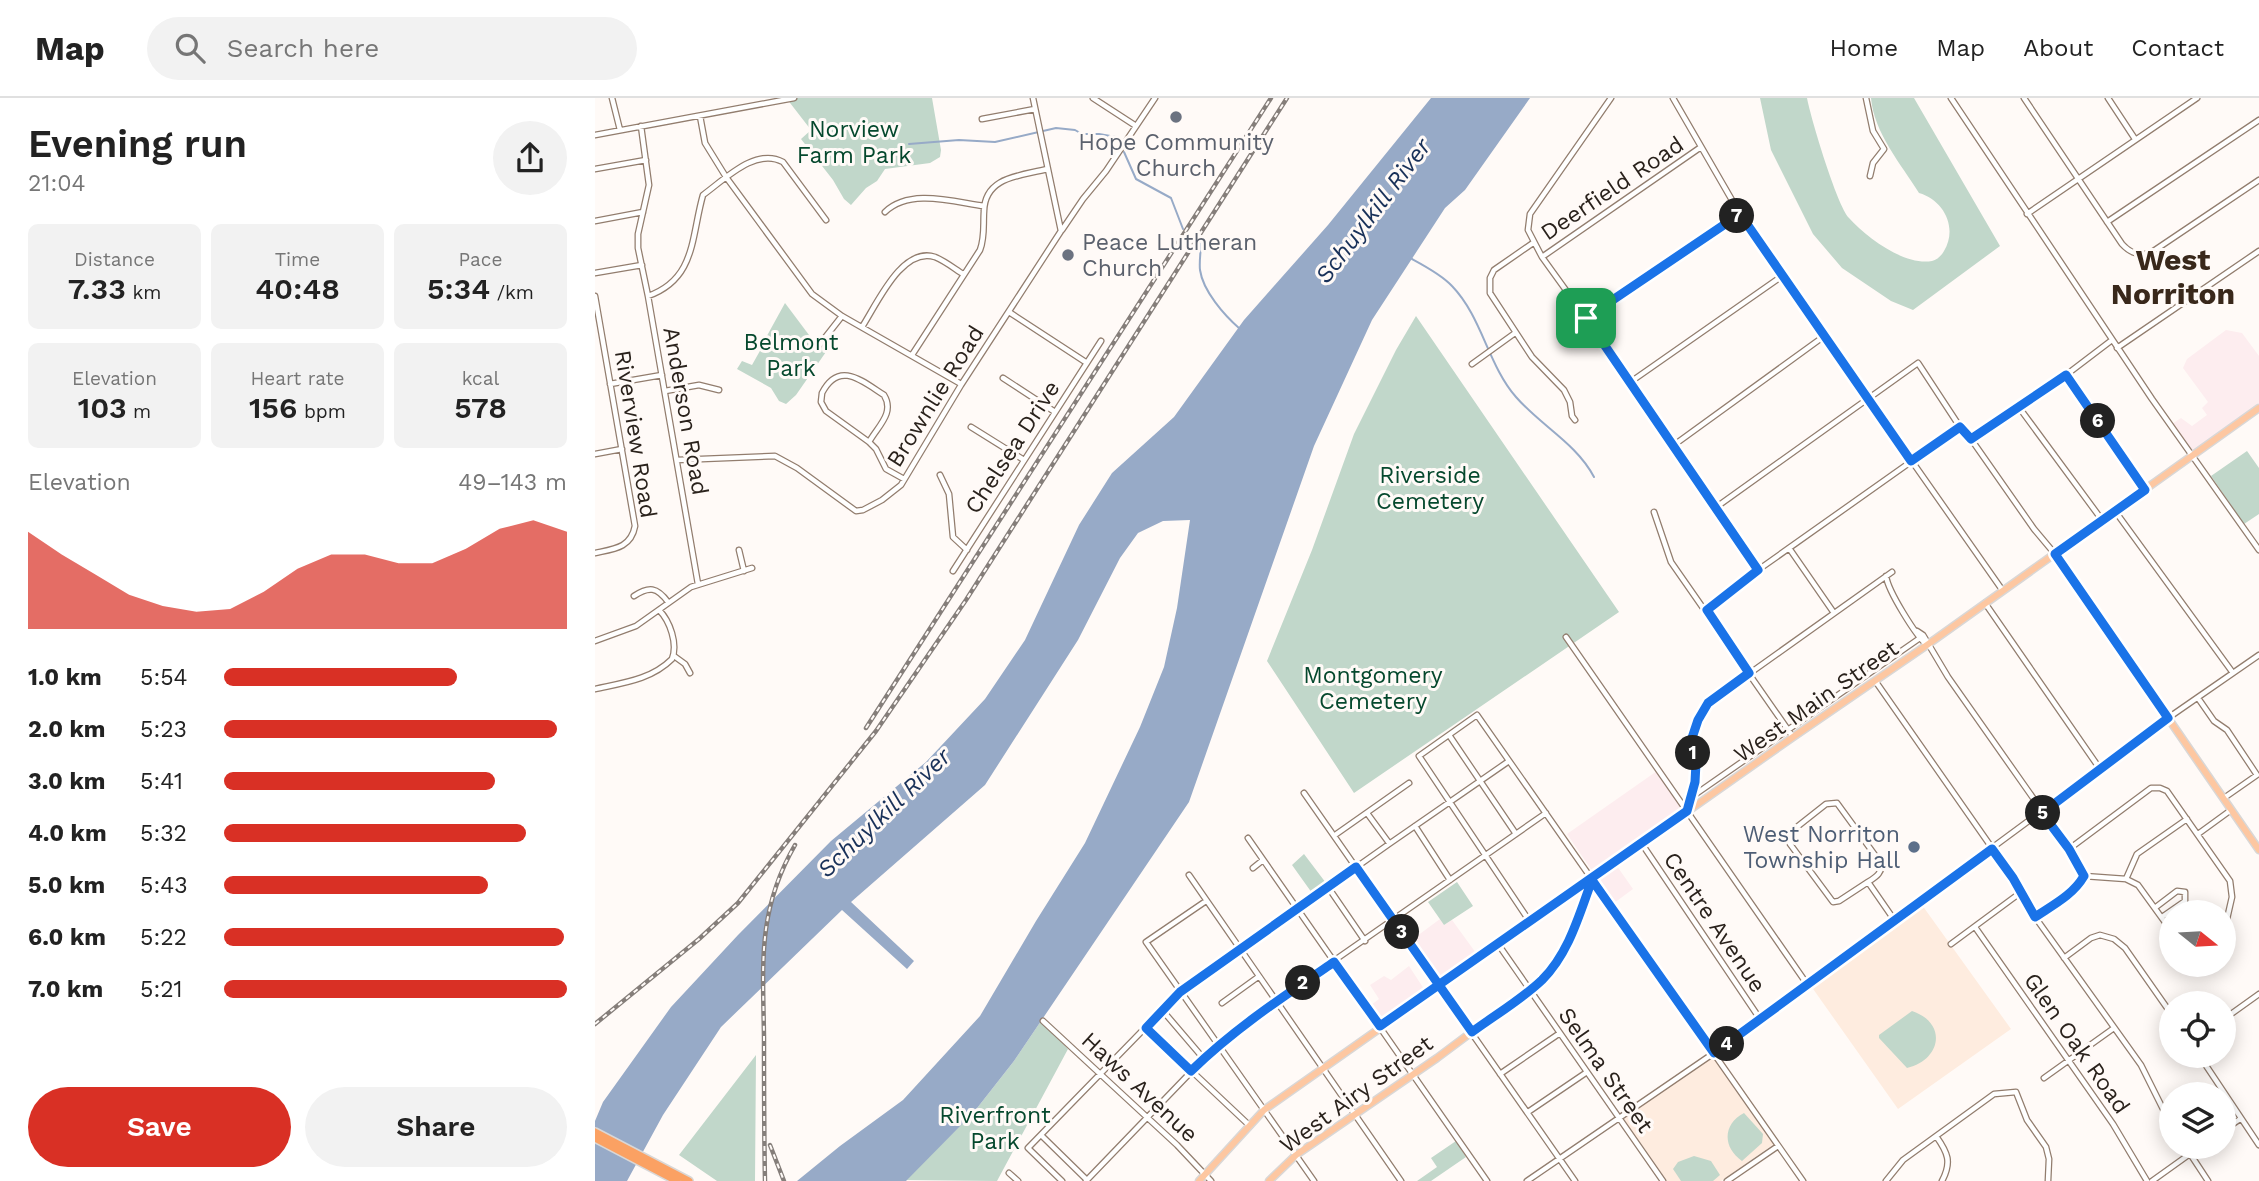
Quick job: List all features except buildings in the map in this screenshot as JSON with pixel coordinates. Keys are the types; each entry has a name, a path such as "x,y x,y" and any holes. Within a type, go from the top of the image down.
{"highway":[{"path":"595,1132 689,1181"},
{"path":"595,1138 677,1181"}],"main road":[{"name":"West Main Street","path":"1199,1181 1264,1110 1687,811 1876,682 2259,408"},
{"path":"2055,554 2259,850"},
{"name":"West Airy Street","path":"1269,1181 1296,1154 1530,991 1561,955 1592,880"}],"street":[{"path":"614,98 621,130"},
{"path":"595,135 794,98"},
{"path":"1033,98 1061,231"},
{"path":"1093,98 1136,126"},
{"name":"Brownlie Road","path":"677,460 775,456 797,468 856,511 888,496 904,479 961,384 1061,231 1155,98"},
{"path":"1611,98 1530,214 1528,230 1542,257 1758,570"},
{"path":"1673,98 1740,214 1823,337 2003,590"},
{"path":"1866,98 1873,131 1884,149 1873,163 1870,176"},
{"path":"1951,98 2117,348 2259,550"},
{"path":"2024,98 2130,251 2141,254 2152,252 2259,180"},
{"path":"2108,98 2135,139"},
{"path":"2028,214 2197,98"},
{"path":"741,99 742,108"},
{"path":"982,120 1035,110"},
{"path":"700,116 705,143 726,177 811,294 842,316 961,384"},
{"path":"2108,222 2259,120"},
{"name":"Anderson Road","path":"641,126 649,186 638,234 698,584"},
{"name":"Deerfield Road","path":"1542,257 1701,147"},
{"path":"648,296 673,284 685,270 702,195 757,158 774,157 783,162 826,220"},
{"path":"595,169 646,160"},
{"path":"912,355 983,242 984,206 990,192 1004,179 1047,169"},
{"path":"885,212 892,206 925,199 984,206"},
{"path":"595,220 643,212"},
{"path":"1586,318 1740,214"},
{"path":"1533,243 1497,267 1489,282 1491,297 1539,367 1564,390 1575,420"},
{"path":"2117,348 2259,251"},
{"path":"862,327 901,268 912,258 935,257 964,274"},
{"path":"595,273 642,265"},
{"path":"1629,383 1782,276"},
{"name":"Riverview Road","path":"595,296 634,519 634,532 623,546 595,553"},
{"path":"1009,312 1087,363"},
{"path":"820,344 842,316"},
{"path":"1472,363 1515,333"},
{"path":"1674,445 1823,337"},
{"path":"1971,439 2066,375 2112,340"},
{"name":"Chelsea Drive","path":"953,571 1101,341"},
{"path":"1715,508 1918,363 1960,427 2055,554"},
{"path":"610,384 662,375"},
{"path":"2066,375 2145,490"},
{"path":"869,442 888,412 887,399 853,376 835,377 823,391 823,407 830,415 869,442 876,449 886,469 904,479"},
{"path":"1003,378 1055,412"},
{"path":"665,391 699,385 719,390"},
{"path":"2018,406 2102,520"},
{"path":"971,427 1024,460"},
{"path":"1707,610 1758,570 1960,427"},
{"path":"595,454 622,449"},
{"path":"940,475 949,494 953,537 967,550"},
{"path":"2115,511 2233,673"},
{"path":"1654,512 1671,562 1793,737"},
{"path":"1789,548 1834,613"},
{"path":"739,550 744,570"},
{"path":"595,641 635,627 698,584 752,568"},
{"path":"1687,811 1696,772 1692,738 1708,703 1892,572"},
{"path":"1886,576 1889,588 1920,638 2069,849 2084,876"},
{"path":"1877,583 1889,588"},
{"path":"634,596 650,588 659,591 669,602"},
{"path":"1985,603 2101,769"},
{"path":"595,689 650,675 674,656 674,645 667,622 659,610"},
{"path":"1917,631 1923,635 1927,645"},
{"path":"1566,637 1807,984"},
{"path":"1692,796 1920,638"},
{"path":"1527,1181 1714,1053 2168,718 2259,655"},
{"path":"674,656 685,664 690,673"},
{"path":"1876,682 2013,878 2035,917 2141,1065 2159,1101"},
{"path":"2199,698 2214,721 2227,730 2257,775 2224,798"},
{"path":"1530,922 1419,756 1476,715 1803,1181"},
{"path":"1449,735 1516,834"},
{"path":"1062,1181 1028,1149 1180,992 1510,761"},
{"path":"1335,835 1409,783"},
{"path":"2069,849 2151,788 2160,788 2167,791 2231,881 2231,900"},
{"path":"1304,793 1575,1181"},
{"path":"1837,803 1880,862 1879,873 1868,883 1833,902 1788,841 1788,834 1826,804 1837,803"},
{"path":"2198,834 2232,809"},
{"path":"1367,813 1389,844"},
{"path":"1042,1136 1087,1181 1217,1045 1546,813"},
{"path":"2126,879 2137,854 2187,819"},
{"path":"1415,826 1450,880"},
{"path":"1248,838 1487,1181"},
{"name":"Centre Avenue","path":"1642,844 1760,1019"},
{"path":"1253,868 1263,860"},
{"path":"1189,876 1401,1181"},
{"path":"2084,876 2126,879 2138,885 2159,912"},
{"path":"2035,917 2065,897 2079,885 2084,876"},
{"path":"1868,883 1895,921"},
{"path":"1328,887 1365,941"},
{"path":"2166,900 2177,891 2185,892 2185,900"},
{"path":"1951,944 2021,892"},
{"path":"1206,901 1146,942 1314,1181"},
{"name":"Glen Oak Road","path":"1975,927 2150,1181"},
{"path":"2064,958 2091,938 2101,936 2114,939 2125,948 2159,996"},
{"name":"Selma Street","path":"1498,944 1663,1181"},
{"path":"1222,1003 1258,977"},
{"path":"2236,1010 2259,994"},
{"path":"1163,1011 1204,1059"},
{"name":"Haws Avenue","path":"1043,1021 1102,1074 1211,1181"},
{"path":"1146,1028 1250,1126"},
{"path":"2044,1078 2114,1028"},
{"path":"1500,1074 1560,1033"},
{"path":"2207,1068 2259,1145"},
{"path":"1528,1112 1587,1072"},
{"path":"1886,1181 1903,1160 1994,1094 2016,1092 2027,1119 2046,1147 2048,1181"},
{"path":"2236,1122 2240,1119"},
{"path":"1936,1136 1949,1154 1943,1179 1951,1181"},
{"path":"1727,1181 1778,1146"},
{"path":"2150,1181 2183,1159"},
{"path":"2193,1159 2208,1181"},
{"path":"1009,1172 1018,1181"}],"shaded area":[{"path":"2226,330 2242,333 2259,356 2259,403 2192,453 2172,424 2181,418 2192,426 2207,415 2202,408 2208,402 2183,368 2187,359"},
{"path":"1657,771 1683,809 1612,859 1633,889 1614,903 1567,834"},
{"path":"1922,905 2011,1029 1898,1109 1811,986"},
{"path":"1440,919 1444,925 1452,920 1476,953 1440,977 1413,939"},
{"path":"1409,966 1424,989 1381,1019 1371,1005 1379,999 1370,985 1384,976 1391,980"},
{"path":"1713,1056 1774,1144 1721,1181 1667,1181 1624,1119"}],"green space":[{"name":"Norview Farm Park","path":"932,98 940,157 930,163 885,169 877,181 866,188 851,205 801,139 811,130 787,99"},
{"path":"1760,98 1807,98 1831,180 1849,218 1887,249 1910,259 1932,261 1942,254 1948,242 1949,224 1942,208 1919,193 1897,159 1877,124 1871,98 1914,98 2000,246 1913,310 1891,301 1842,268 1813,234 1771,150"},
{"name":"Belmont Park","path":"785,303 815,343 822,337 827,340 825,347 828,349 796,395 786,404 779,401 771,388 737,369 742,361 752,365 761,349 766,346 763,343"},
{"name":"Riverside Cemetery","path":"1416,316 1619,612 1354,793 1267,661 1312,550 1354,434"},
{"path":"2247,451 2259,468 2259,514 2244,524 2211,476"},
{"path":"1304,854 1326,883 1312,893 1292,865"},
{"path":"1457,882 1473,906 1444,925 1428,902"},
{"path":"1912,1011 1931,1024 1936,1041 1927,1057 1907,1068 1879,1035"},
{"name":"Riverfront Park","path":"1041,1021 1068,1049 997,1181 905,1180 974,1112"},
{"path":"756,1055 755,1181 717,1181 679,1155"},
{"path":"1744,1113 1763,1134 1762,1143 1742,1161 1731,1149 1728,1136 1732,1123"},
{"path":"1456,1141 1466,1157 1431,1181 1417,1181 1437,1167 1431,1158"},
{"path":"1694,1156 1711,1161 1720,1175 1713,1181 1681,1181 1673,1169 1678,1162"}],"water":[{"name":"Schuylkill River","path":"1431,98 1530,98 1465,190 1445,208 1372,320 1314,446 1189,802 1014,1061 974,1112 906,1181 797,1181 903,1100 980,1016 1085,843 1140,727 1164,667 1177,608 1190,520 1163,521 1138,533 1120,558 1078,640 985,785 851,902 914,961 907,969 842,910 721,1027 663,1115 627,1181 595,1181 595,1121 603,1102 671,1007 831,841 926,762 985,699 1025,640 1079,525 1112,473 1174,417 1244,320 1328,225"}],"waterway":[{"path":"909,144 959,140 995,142 1056,128 1116,137 1119,143"},
{"path":"1124,152 1136,179 1171,198 1183,229"},
{"path":"1201,242 1200,270 1205,286 1221,310 1240,329"},
{"path":"1412,259 1438,274 1452,286 1471,312 1506,384 1526,407 1578,454 1594,477"}],"railway":[{"path":"866,728 1271,98"},
{"path":"595,1024 699,939 738,903 876,731 966,600 1287,98"},
{"path":"765,1181 765,938 774,893 795,845"},
{"path":"770,1145 784,1181"}],"place":[{"name":"Hope Community Church","path":"1176,117"},
{"name":"Peace Lutheran Church","path":"1068,255"},
{"name":"West Norriton Township Hall","path":"1914,847"}],"district":[{"name":"West Norriton","path":"2173,277"}],"route":[{"path":"1586,318 1740,214 1911,461 1960,427 1971,439 2066,375 2145,490 2055,554 2168,718 2042,813 2069,849 2084,876 2079,885 2065,897 2035,917 2013,878 1992,849 1714,1053 1592,880 1568,942 1555,965 1530,991 1472,1032 1458,1014 1440,985 1356,867 1180,992 1146,1028 1191,1071 1217,1045 1334,962 1380,1026 1440,985 1601,873 1687,811 1695,782 1696,763 1692,738 1698,720 1708,703 1749,673 1707,610 1758,570 1586,318"}],"park label":[{"name":"Montgomery Cemetery","path":"1373,688"}]}
